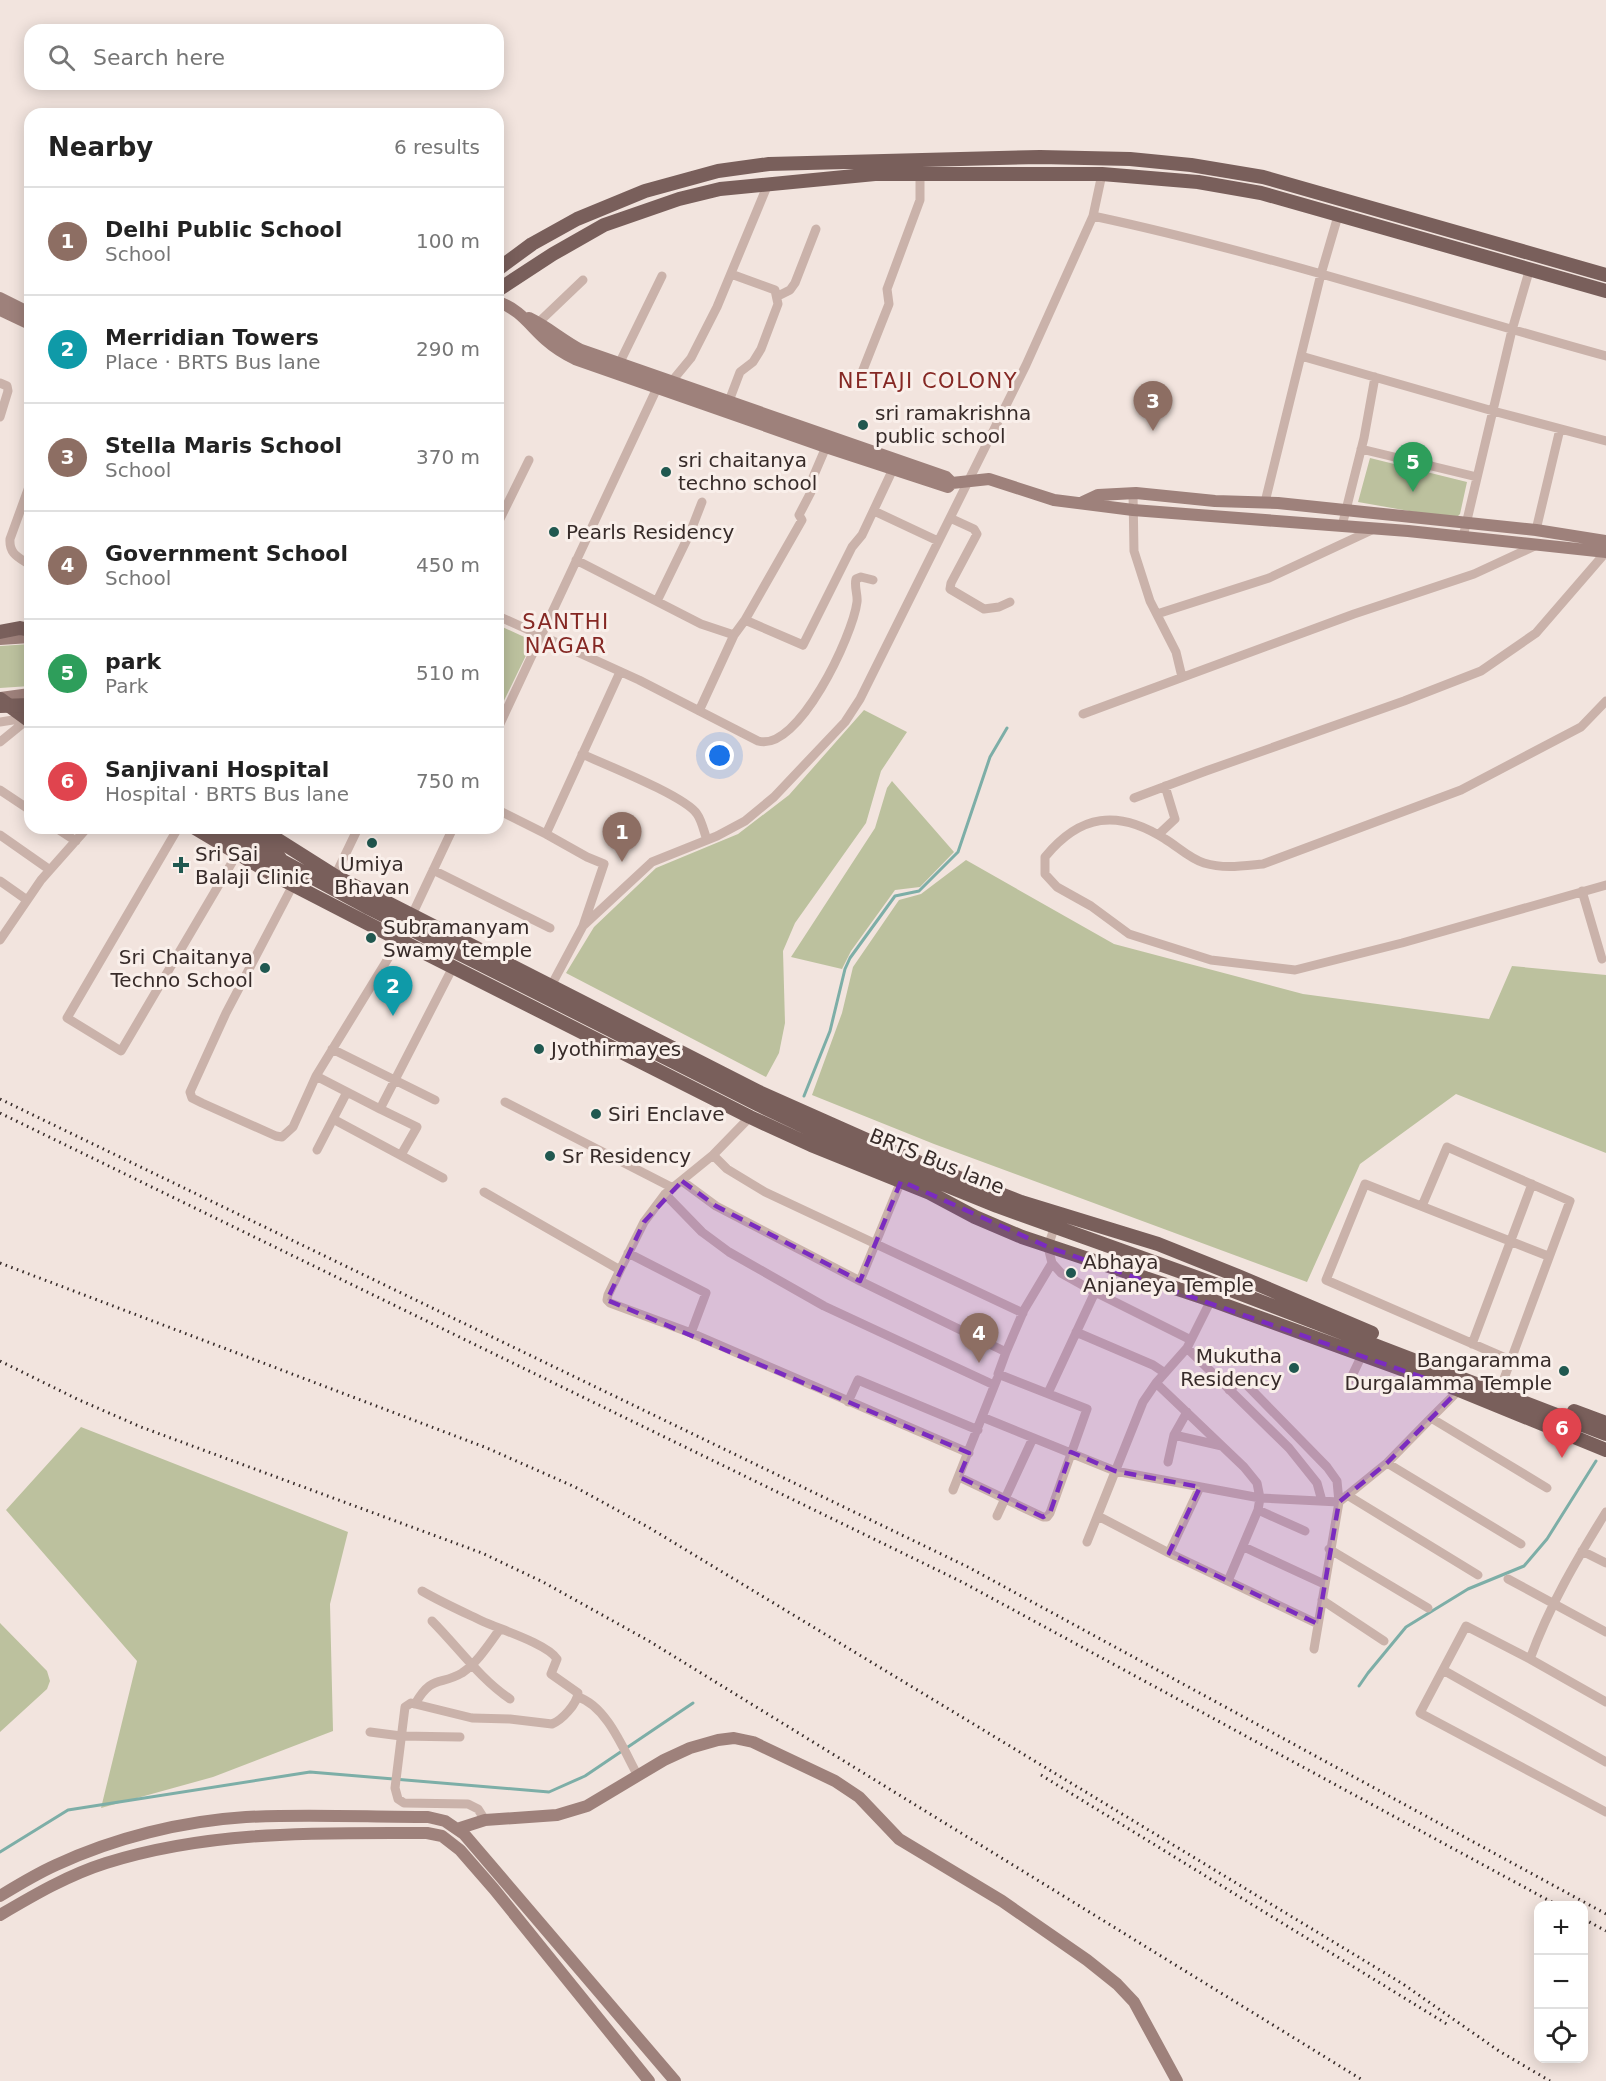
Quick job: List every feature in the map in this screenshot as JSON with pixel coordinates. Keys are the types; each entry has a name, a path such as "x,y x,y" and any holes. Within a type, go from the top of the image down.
{"main road":[{"path":"504,265 532,244 577,219 645,191 718,171 769,164 1040,157 1130,159 1191,165 1263,177 1606,275"},
{"path":"504,286 553,254 604,225 679,199 720,189 875,174 1102,174 1198,182 1261,193 1606,291"},
{"path":"0,632 24,630"},
{"path":"0,699 24,717"},
{"path":"0,706 24,705"},
{"path":"226,834 247,838 335,876 763,1094 904,1157 1021,1202 1057,1221 1158,1244 1361,1329 1606,1423"},
{"path":"247,838 293,885 750,1117 930,1193 975,1217 1048,1247 1211,1300 1362,1354 1459,1390 1606,1450"},
{"name":"BRTS Bus lane","path":"247,838 274,857 369,908 759,1106 874,1156 1057,1221 1606,1434"}],"street":[{"path":"583,926 652,862 707,840 745,821 774,797 845,722 860,699 1026,365 1093,216 1102,174"},
{"path":"856,385 889,304 886,289 920,200 920,175"},
{"path":"504,715 657,388 672,381 691,358 731,274 768,184"},
{"path":"1093,216 1156,230 1321,274 1606,356"},
{"path":"1265,502 1321,274 1338,216"},
{"path":"778,296 790,290 795,283 816,229"},
{"path":"1463,537 1512,330 1530,268"},
{"path":"729,401 740,372 753,362 761,349 778,304 775,290 731,274"},
{"path":"619,364 662,276"},
{"path":"539,322 583,280"},
{"path":"0,298 24,310"},
{"path":"504,304 522,315 559,351 574,359 948,487 952,483 988,479 1054,500 1133,510 1408,531 1606,552"},
{"path":"0,310 24,321"},
{"path":"522,315 547,326 563,340 581,350 946,477 952,483"},
{"path":"1301,356 1606,441"},
{"path":"1342,526 1361,449 1375,377"},
{"path":"0,383 7,386 8,391 0,417"},
{"path":"1536,530 1560,429"},
{"path":"699,711 734,635 745,620 802,520 799,515 811,492 808,489 826,447"},
{"path":"1361,449 1477,477"},
{"path":"504,507 528,460"},
{"path":"745,620 803,645 849,552 862,535 893,469"},
{"path":"1083,502 1098,495 1133,493 1215,501 1265,502 1536,530 1606,541"},
{"path":"1133,493 1134,552 1150,601 1176,652 1182,677"},
{"path":"24,500 9,547 12,553 24,561"},
{"path":"657,601 690,533 702,502"},
{"path":"874,511 938,541"},
{"path":"950,518 974,529 977,534 951,583 951,589 984,609 999,607 1010,602"},
{"path":"1157,614 1269,578 1374,529"},
{"path":"1083,714 1354,614 1474,574 1537,545"},
{"path":"1134,798 1404,701 1481,670 1536,633 1606,552"},
{"path":"576,560 701,624 734,635"},
{"path":"504,619 620,672 758,741 767,742 778,739 819,695 840,651 858,601 856,579 861,577 873,580"},
{"path":"0,639 24,631"},
{"path":"546,834 620,672"},
{"path":"0,699 24,695"},
{"path":"1606,701 1581,727 1461,790 1263,864 1230,868 1202,863 1158,834 1117,819 1087,824 1070,832 1055,845 1045,858 1045,874 1057,887 1091,906 1129,934 1211,960 1295,970 1402,943 1606,885"},
{"path":"0,722 19,718 24,720"},
{"path":"0,742 24,725"},
{"path":"582,754 656,787 684,803 697,813 707,840"},
{"path":"1158,834 1175,819 1165,786"},
{"path":"0,790 24,806"},
{"path":"504,813 604,864 583,926 550,986"},
{"path":"65,834 76,841"},
{"path":"0,940 4,925 82,834"},
{"path":"174,834 67,1018 121,1051 247,838"},
{"path":"335,876 355,834"},
{"path":"412,915 450,834"},
{"path":"0,835 50,870"},
{"path":"433,870 550,928"},
{"path":"0,881 27,900"},
{"path":"293,885 226,1013 189,1094 192,1098 282,1137 293,1127 316,1076 400,939"},
{"path":"1582,891 1602,959"},
{"path":"380,1109 453,967"},
{"path":"332,1049 435,1100"},
{"path":"316,1076 417,1127 401,1155"},
{"path":"317,1150 347,1092"},
{"path":"505,1102 669,1191 702,1232 729,1252 824,1306 994,1385"},
{"path":"750,1117 713,1155 669,1191 644,1222 607,1300 691,1333 969,1453"},
{"path":"333,1119 443,1178"},
{"path":"1422,1206 1447,1147 1570,1200 1502,1384"},
{"path":"713,1155 727,1169 765,1192 1023,1313"},
{"path":"682,1181 716,1206 860,1281 1006,1352"},
{"path":"860,1281 901,1181"},
{"path":"1510,1360 1326,1280 1365,1184 1548,1256"},
{"path":"1472,1344 1532,1184"},
{"path":"484,1192 620,1270"},
{"path":"1057,1221 1048,1247 1052,1263 1061,1273 1191,1340 1289,1448 1330,1501"},
{"path":"628,1253 706,1293 691,1333"},
{"path":"953,1491 1006,1352 1023,1313 1052,1263"},
{"path":"1048,1393 1095,1292"},
{"path":"1087,1542 1143,1402 1191,1340 1211,1300"},
{"path":"1076,1332 1165,1373"},
{"path":"1350,1380 1362,1354"},
{"path":"959,1477 1047,1517 1050,1513 1087,1409 998,1374"},
{"path":"848,1402 858,1380 978,1430"},
{"path":"1234,1386 1243,1382 1327,1467 1337,1481 1330,1501 1329,1549 1321,1583 1322,1600 1314,1623 1314,1649"},
{"path":"1156,1383 1223,1446 1257,1483 1260,1498 1258,1510 1228,1581"},
{"path":"982,1418 1115,1471 1260,1498 1330,1501 1347,1495 1387,1463 1459,1390"},
{"path":"1168,1462 1174,1435 1187,1412"},
{"path":"1431,1418 1547,1488"},
{"path":"1174,1435 1223,1446"},
{"path":"998,1516 1033,1438"},
{"path":"1387,1463 1521,1544"},
{"path":"1169,1553 1200,1487"},
{"path":"1347,1495 1478,1575"},
{"path":"1258,1510 1275,1520 1305,1531"},
{"path":"1530,1659 1553,1603 1581,1551 1606,1512"},
{"path":"1098,1516 1314,1623"},
{"path":"1244,1547 1321,1583"},
{"path":"1329,1549 1428,1608"},
{"path":"1581,1551 1606,1563"},
{"path":"1508,1580 1606,1632"},
{"path":"422,1591 554,1654 558,1659 551,1674 600,1713 610,1726 638,1776"},
{"path":"1322,1600 1384,1641"},
{"path":"432,1621 486,1681 510,1699"},
{"path":"1606,1702 1466,1626 1420,1713 1606,1812"},
{"path":"415,1704 430,1684 461,1673 472,1664 500,1629"},
{"path":"1443,1670 1606,1761"},
{"path":"485,1820 478,1809 468,1804 404,1803 398,1799 394,1788 405,1707 411,1703 472,1718 510,1719 552,1724 562,1717 578,1697"},
{"path":"370,1732 401,1737 460,1737"},
{"path":"457,1828 485,1820 557,1815 587,1806 690,1748 734,1738 753,1742 835,1781 859,1797 899,1839 1002,1901 1087,1960 1117,1984 1134,2002 1177,2081"},
{"path":"0,1896 37,1874 95,1850 134,1837 203,1822 323,1815 428,1817 445,1821 457,1828 675,2081"},
{"path":"0,1915 66,1879 104,1864 170,1846 239,1836 276,1834 427,1833 442,1836 460,1850 494,1889 650,2081"}],"highlighted area":[{"path":"682,1181 716,1206 860,1281 901,1181 1048,1247 1459,1390 1387,1463 1339,1502 1318,1624 1169,1553 1200,1487 1115,1471 1071,1452 1050,1513 1043,1517 959,1477 969,1453 607,1300 644,1222"}],"green space":[{"path":"1370,458 1467,482 1460,514 1457,517 1432,515 1358,502"},
{"path":"504,628 533,641 504,701"},
{"path":"24,644 24,686 0,688 0,646"},
{"path":"864,710 907,732 881,771 866,823 795,923 783,951 785,1023 779,1053 766,1077 566,973 594,927 656,868 738,834 789,795"},
{"path":"892,781 954,852 920,887 895,890 851,951 842,969 791,957 875,828 887,788"},
{"path":"966,860 1114,944 1303,994 1489,1019 1512,966 1606,975 1606,1153 1456,1094 1360,1164 1307,1282 934,1144 812,1095 842,1013 853,967 899,900 921,894"},
{"path":"81,1427 348,1532 330,1604 333,1731 213,1777 101,1808 137,1661 6,1510"},
{"path":"0,1623 47,1671 50,1681 47,1689 0,1732"}],"waterway":[{"path":"804,1096 830,1031 845,969 850,958 895,896 919,891 958,852 990,757 1007,728"},
{"path":"1359,1686 1406,1627 1468,1589 1524,1566 1547,1539 1596,1461"},
{"path":"0,1852 68,1810 310,1772 549,1792 585,1776 693,1703"}],"railway":[{"path":"0,1099 968,1567 1606,1914"},
{"path":"0,1113 962,1582 1550,1901"},
{"path":"0,1263 487,1448 575,1487 648,1527 1403,1984 1499,2051 1550,2081"},
{"path":"0,1361 141,1427 482,1553 543,1582 649,1641 1364,2081"},
{"path":"1041,1775 1450,2026"},
{"path":"1588,1921 1606,1931"}],"place":[{"name":"sri ramakrishna public school","path":"863,425"},
{"name":"Stella Maris School","path":"1153,431"},
{"name":"sri chaitanya techno school","path":"666,472"},
{"name":"park","path":"1413,492"},
{"name":"Pearls Residency","path":"554,532"},
{"name":"Umiya Bhavan","path":"372,843"},
{"name":"Delhi Public School","path":"622,862"},
{"name":"Sri Sai Balaji Clinic","path":"181,865"},
{"name":"Subramanyam Swamy temple","path":"371,938"},
{"name":"Sri Chaitanya Techno School","path":"265,968"},
{"name":"Merridian Towers","path":"393,1016"},
{"name":"Jyothirmayes","path":"539,1049"},
{"name":"Siri Enclave","path":"596,1114"},
{"name":"Sr Residency","path":"550,1156"},
{"name":"Abhaya Anjaneya Temple","path":"1071,1273"},
{"name":"Government School","path":"979,1363"},
{"name":"Mukutha Residency","path":"1294,1368"},
{"name":"Bangaramma Durgalamma Temple","path":"1564,1371"},
{"name":"Sanjivani Hospital","path":"1562,1458"}],"district":[{"name":"NETAJI COLONY","path":"928,381"},
{"name":"SANTHI NAGAR","path":"566,634"}]}
